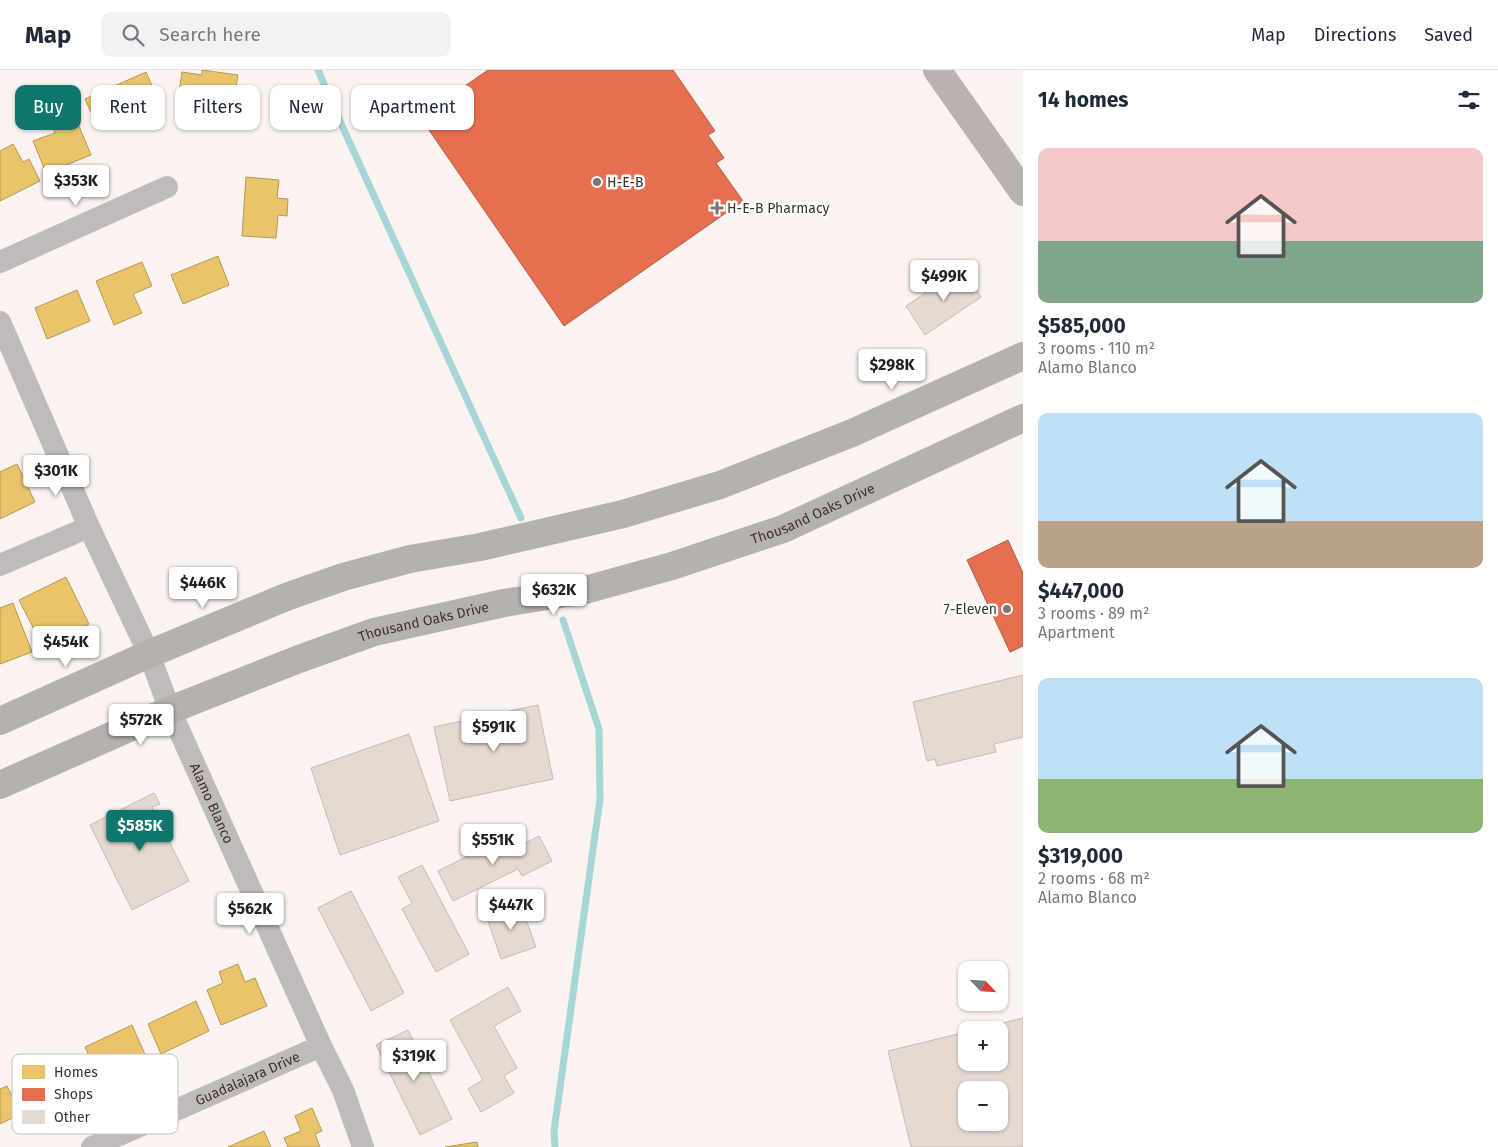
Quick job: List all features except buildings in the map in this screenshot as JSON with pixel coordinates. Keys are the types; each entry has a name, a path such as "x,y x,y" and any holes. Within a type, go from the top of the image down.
{"main road":[{"path":"937,70 1023,192"},
{"path":"0,721 149,654 286,597 343,577 410,559 480,547 623,514 720,485 852,433 1023,356"},
{"name":"Thousand Oaks Drive","path":"0,786 170,710 299,659 374,632 504,603 585,590 672,566 783,529 1023,418"}],"street":[{"path":"0,262 167,187"},
{"name":"Alamo Blanco","path":"0,322 89,526 149,654 170,710 321,1046 343,1090 364,1147"},
{"path":"0,565 89,526"},
{"name":"Guadalajara Drive","path":"178,1109 321,1046"},
{"name":"Guadalajara Drive","path":"92,1147 121,1134"}],"waterway":[{"path":"318,70 521,518"},
{"path":"555,1147 554,1131 600,799 599,729 563,620"}],"place":[{"name":"H-E-B","path":"597,182"},
{"name":"H-E-B Pharmacy","path":"717,208"},
{"name":"7-Eleven","path":"1007,609"}]}
